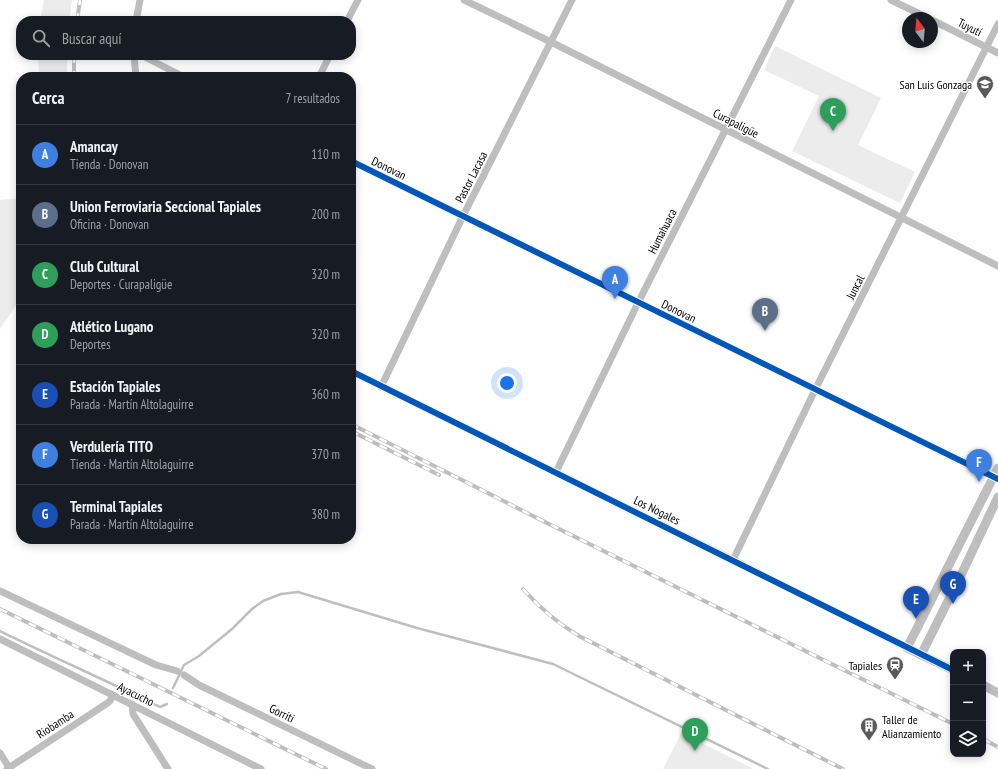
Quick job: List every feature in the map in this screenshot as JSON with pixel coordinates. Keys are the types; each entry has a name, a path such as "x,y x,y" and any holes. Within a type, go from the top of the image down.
{"street":[{"path":"137,16 140,0"},
{"path":"350,16 358,0"},
{"name":"Curapaligüe","path":"464,0 998,266"},
{"name":"Pastor Lacasa","path":"382,387 463,216 572,0"},
{"name":"Humahuaca","path":"556,472 725,129 791,0"},
{"path":"891,0 916,12"},
{"name":"Tuyutí","path":"938,23 998,53"},
{"name":"Juncal","path":"733,560 815,390 998,24"},
{"path":"134,60 136,72"},
{"path":"151,60 174,72"},
{"path":"322,72 328,60"},
{"name":"Donovan","path":"356,163 638,304 996,478"},
{"name":"Los Nogales","path":"356,374 950,669"},
{"path":"907,648 996,478 998,468"},
{"path":"920,655 962,573 998,496"},
{"path":"0,591 156,665 177,670"},
{"name":"Ayacucho","path":"0,639 261,769"},
{"name":"Gorriti","path":"184,675 199,685 372,769"},
{"path":"986,687 998,693"},
{"name":"Riobamba","path":"9,768 106,704 110,701 113,695"},
{"path":"132,704 133,714 168,769"},
{"path":"0,753 9,768"}],"shaded area":[{"path":"44,0 72,0 70,16 41,16"},
{"path":"775,46 881,98 858,145 915,172 900,203 792,151 819,96 764,70"},
{"path":"38,60 67,60 67,72 39,72"},
{"path":"16,198 16,305 0,329 0,200"},
{"path":"681,733 754,769 663,769"}],"waterway":[{"path":"173,688 184,665 199,656 232,629 252,609 263,601 281,594 298,592 417,628 553,664 768,769"},
{"path":"0,631 160,707 167,704"}],"railway":[{"path":"78,16 80,0"},
{"path":"74,60 74,72"},
{"path":"356,427 950,723"},
{"path":"356,434 439,475"},
{"path":"523,589 549,615 579,636 843,769"},
{"path":"0,609 326,769"},
{"path":"986,741 998,747"}],"cycle path":[{"path":"356,163 998,479"},
{"path":"356,373 950,669"}],"place":[{"name":"San Luis Gonzaga","path":"985,99"},
{"name":"Club Cultural","path":"833,131"},
{"name":"Amancay","path":"615,299"},
{"name":"Union Ferroviaria Seccional Tapiales","path":"765,331"},
{"name":"Verdulería TITO","path":"979,482"},
{"name":"Terminal Tapiales","path":"953,604"},
{"name":"Estación Tapiales","path":"916,619"},
{"name":"Tapiales","path":"895,680"},
{"name":"Taller de Alianzamiento","path":"869,741"},
{"name":"Atlético Lugano","path":"695,751"}]}
